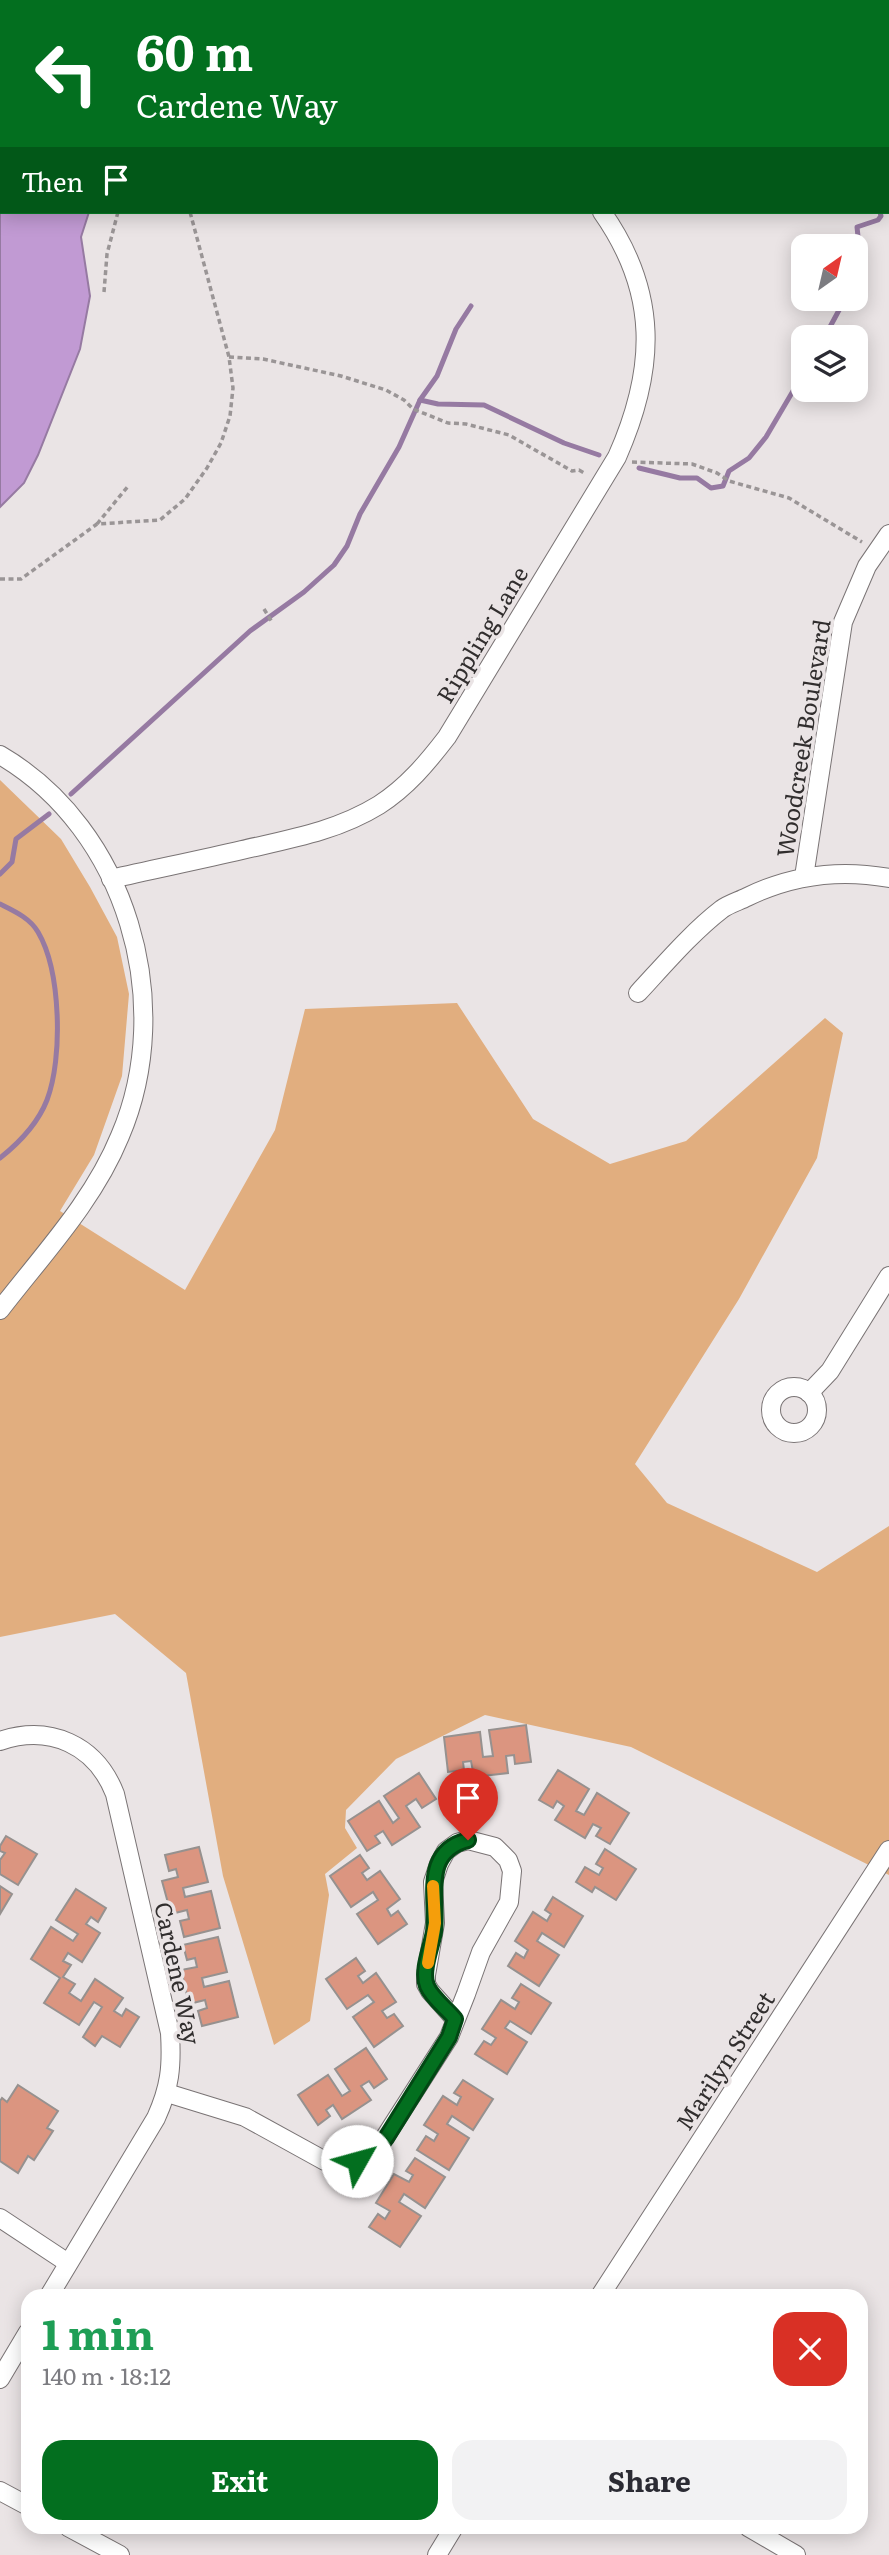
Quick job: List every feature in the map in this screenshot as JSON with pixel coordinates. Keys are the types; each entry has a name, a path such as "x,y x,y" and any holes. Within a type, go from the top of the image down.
{"street":[{"name":"Rippling Lane","path":"111,879 325,831 364,814 402,788 426,764 447,737 609,470 635,412 642,384 646,334 643,305 629,258 603,214"},
{"name":"Woodcreek Boulevard","path":"804,877 844,622 867,566 889,534"},
{"path":"0,755 33,778 67,812 98,855 111,879 134,939 144,1005 139,1072 120,1137 97,1182 69,1223 0,1310"},
{"path":"638,993 724,908 758,891 804,877 833,873 889,878"},
{"path":"809,1393 830,1371 889,1276"},
{"name":"Cardene Way","path":"0,1741 34,1735 58,1738 89,1755 109,1779 115,1794 170,2033 172,2061 167,2094 149,2131 53,2289"},
{"path":"167,2094 245,2117 325,2161 357,2161 378,2148 449,2037 481,1952 509,1902 513,1886 512,1871 503,1853 488,1845 468,1840 446,1851 433,1882 435,1923 426,1975 430,1992 455,2019"},
{"name":"Marilyn Street","path":"605,2289 889,1850"},
{"path":"0,2218 68,2263"},
{"path":"0,2379 21,2344"},
{"path":"0,2491 21,2502"},
{"path":"437,2555 450,2534"},
{"path":"760,2534 796,2555"},
{"path":"86,2547 121,2555"}],"path":[{"path":"104,292 107,254 117,214"},
{"path":"97,524 160,520 185,499 207,468 230,416 233,388 229,357 191,214"},
{"path":"229,357 262,359 341,376 386,390 404,400 413,409 448,423 466,424 509,435 572,471 579,470 591,477 631,462 692,464 717,473 729,481 789,498 877,551"},
{"path":"0,579 21,579 97,524 129,485"},
{"path":"264,609 272,622"}],"shaded area":[{"path":"0,214 88,214 81,237 90,296 80,349 38,455 24,483 0,507"},
{"path":"0,780 61,839 90,887 117,937 129,994 122,1076 94,1155 60,1211 185,1290 275,1130 305,1009 457,1003 533,1119 610,1164 686,1141 825,1018 843,1033 817,1158 739,1299 635,1464 667,1503 817,1572 889,1526 889,1875 631,1747 485,1715 396,1759 346,1810 345,1828 357,1848 325,1874 329,1895 310,2021 274,2045 223,1876 186,1673 115,1614 0,1637"}],"building":[{"path":"526,1725 531,1762 515,1764 514,1755 506,1756 508,1773 474,1777 471,1761 463,1762 464,1770 448,1772 444,1737 480,1732 483,1757 493,1756 489,1730"},
{"path":"558,1770 589,1789 576,1811 584,1815 597,1793 629,1813 610,1844 596,1836 601,1828 593,1824 585,1838 555,1820 564,1806 557,1801 553,1808 539,1800"},
{"path":"419,1773 436,1799 422,1808 416,1799 406,1806 420,1827 392,1845 383,1831 375,1836 380,1843 367,1851 348,1821 379,1801 393,1823 399,1818 384,1796"},
{"path":"6,1836 37,1854 18,1885 0,1874 0,1860 5,1853 0,1851 0,1846"},
{"path":"199,1847 208,1882 183,1888 185,1897 211,1891 220,1928 184,1937 180,1921 189,1919 187,1910 171,1914 162,1881 178,1877 176,1869 169,1871 165,1855"},
{"path":"605,1849 636,1869 616,1900 595,1887 592,1892 576,1882 585,1867 599,1875 603,1868 596,1864"},
{"path":"360,1855 369,1868 362,1873 367,1880 380,1871 400,1899 387,1909 391,1916 398,1911 407,1924 378,1944 357,1914 378,1900 373,1892 351,1907 330,1876"},
{"path":"0,1886 12,1894 0,1914"},
{"path":"76,1889 106,1908 98,1922 91,1917 86,1924 100,1933 82,1962 68,1953 63,1961 71,1965 63,1977 75,1984 69,1993 81,2001 95,1979 123,1998 114,2011 122,2016 126,2009 139,2017 120,2047 102,2036 95,2046 83,2037 102,2007 94,2002 79,2025 44,2003 60,1978 31,1959 51,1927 73,1941 78,1934 56,1920"},
{"path":"553,1897 583,1916 564,1947 542,1933 537,1941 559,1955 539,1986 508,1966 516,1953 524,1958 528,1950 515,1941 533,1912 547,1921 551,1914 545,1910"},
{"path":"218,1937 227,1972 202,1978 204,1987 229,1981 238,2017 202,2026 198,2011 207,2008 205,2000 189,2004 181,1970 197,1967 195,1958 187,1960 183,1945"},
{"path":"356,1958 365,1971 358,1976 363,1983 376,1973 396,2002 382,2011 387,2018 394,2014 403,2026 374,2047 353,2017 374,2002 368,1995 347,2009 326,1979"},
{"path":"521,1984 551,2003 531,2034 510,2021 505,2028 527,2042 507,2074 475,2054 484,2041 491,2045 496,2038 482,2029 501,2000 515,2009 519,2002 512,1998"},
{"path":"366,2048 387,2079 374,2088 369,2081 361,2086 371,2100 342,2119 333,2105 326,2110 330,2116 318,2125 298,2095 328,2075 342,2096 350,2091 335,2069"},
{"path":"463,2080 493,2099 473,2130 452,2116 447,2124 469,2138 449,2170 417,2150 426,2136 434,2141 438,2134 424,2125 443,2096 457,2105 461,2097 454,2093"},
{"path":"18,2085 58,2111 47,2128 53,2131 34,2160 28,2156 18,2173 0,2161 0,2101 2,2098 7,2102"},
{"path":"415,2158 445,2177 425,2208 404,2194 399,2202 421,2216 400,2247 369,2227 378,2214 385,2219 390,2211 376,2203 394,2174 409,2182 413,2175 406,2171"}],"waterway":[{"path":"858,234 857,227 878,220 880,214"},
{"path":"71,794 250,631 304,592 334,565 347,546 360,514 399,447 420,400 437,376 456,329 471,306"},
{"path":"831,325 838,312"},
{"path":"639,468 680,478 697,478 711,488 723,486 729,471 749,458 766,437 791,394"},
{"path":"420,400 438,404 484,405 564,443 599,455"},
{"path":"0,874 12,862 16,839 49,814"},
{"path":"0,904 21,915 38,932 51,969 57,1015 56,1062 47,1100 39,1117 27,1132 0,1158"}],"slow traffic":[{"path":"428,1963 435,1923 433,1886"}],"route":[{"path":"357,2161 378,2148 386,2138 449,2037 455,2019 426,1984 435,1923 433,1882 446,1851 457,1843 468,1840"}]}
